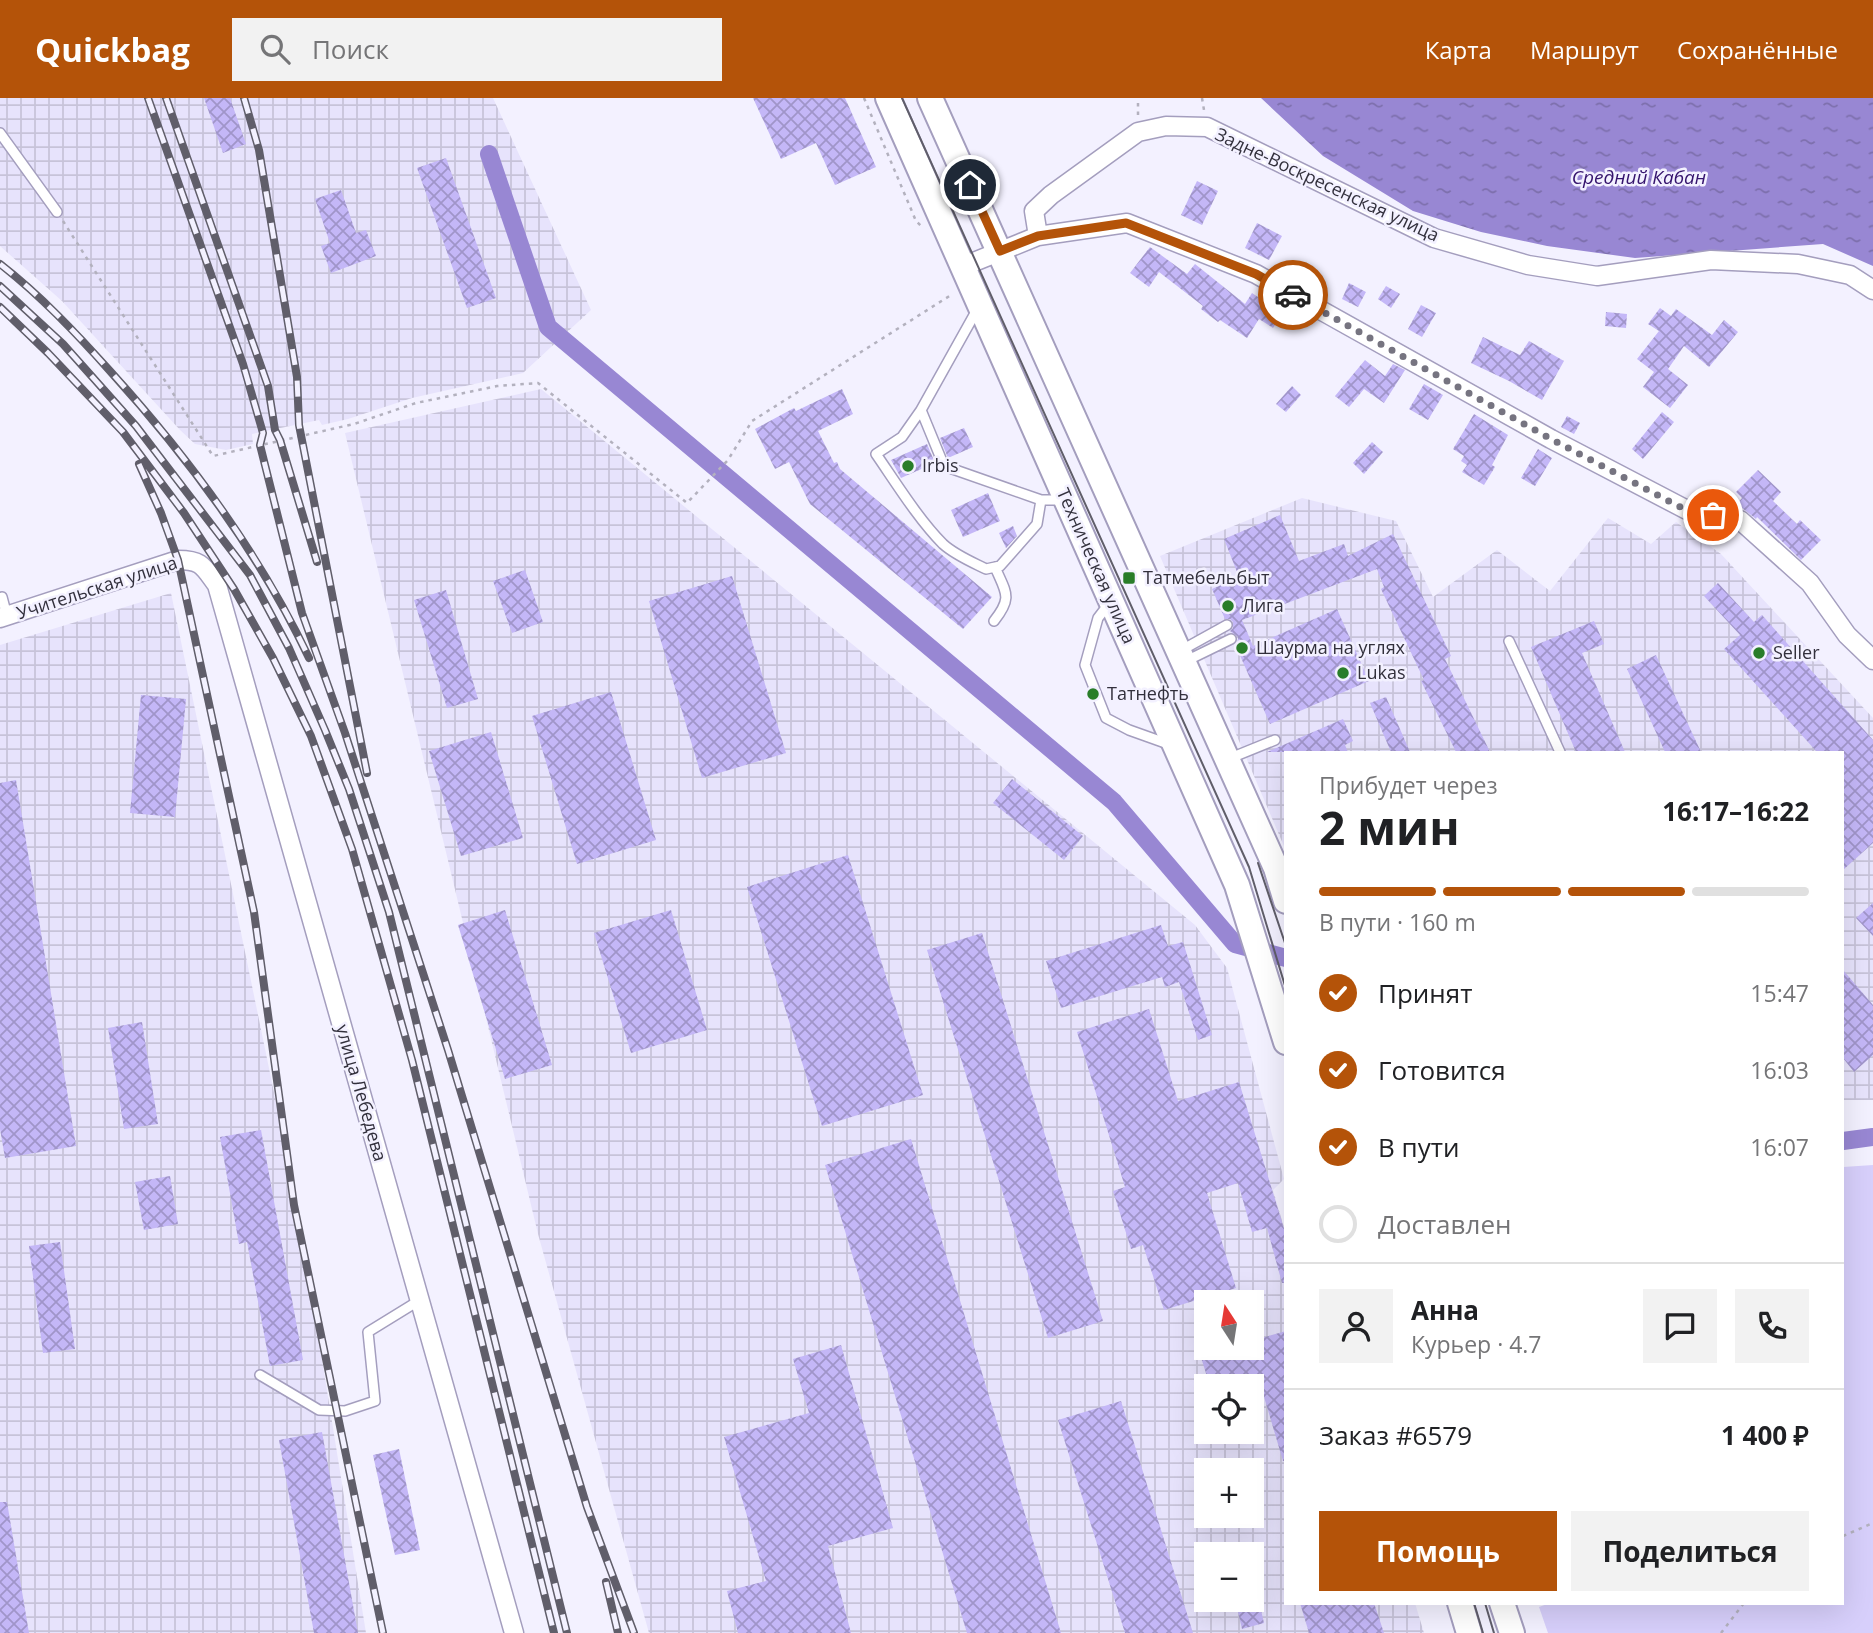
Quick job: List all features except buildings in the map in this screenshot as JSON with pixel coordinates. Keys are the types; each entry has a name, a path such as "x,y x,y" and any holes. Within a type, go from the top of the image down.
{"main road":[{"name":"Техническая улица","path":"888,98 1237,885 1284,1035"},
{"path":"930,98 1276,868 1284,894"},
{"path":"1461,1605 1469,1633"},
{"path":"1503,1605 1511,1633"}],"street":[{"name":"Задне-Воскресенская улица","path":"1038,236 1034,211 1051,195 1138,132 1167,125 1207,127 1434,238 1528,265 1597,276 1711,260 1798,264 1850,275 1873,290"},
{"path":"964,266 1038,236 1126,223 1256,274 1551,439 1686,510 1740,520 1810,583 1847,635 1873,660"},
{"name":"Учительская улица","path":"4,617 178,560 194,560"},
{"name":"улица Лебедева","path":"194,560 204,567 217,585 514,1633"}],"lane":[{"path":"0,133 57,212"},
{"path":"979,306 921,410 902,437 876,454 944,545 986,569 1000,566 1037,524 1041,500"},
{"path":"921,410 944,466 1041,500 1066,500"},
{"path":"995,567 1007,595 1003,610 995,621"},
{"path":"2,597 4,617"},
{"path":"1111,600 1098,618 1085,665 1106,718 1129,730 1175,746"},
{"path":"1181,657 1227,625"},
{"path":"1181,657 1231,639"},
{"path":"1510,641 1560,751"},
{"path":"1227,760 1275,740"},
{"path":"260,1375 319,1410 345,1411 375,1401 368,1332 420,1300"}],"path":[{"path":"864,98 916,221 927,230"},
{"path":"57,212 214,456 354,424 416,403 497,386 538,383 687,503 728,460 752,421 953,294"},
{"path":"1844,1536 1873,1523"},
{"path":"1721,1633 1742,1605"}],"shaded area":[{"path":"0,98 493,98 591,310 523,373 412,398 322,425 319,420 252,434 253,444 226,450 195,444 62,301 0,246"},
{"path":"541,389 1195,925 1227,968 1284,1179 1273,1190 1284,1227 1284,1605 1416,1605 1424,1633 649,1633 538,1234 345,433"},
{"path":"1302,498 1396,521 1433,597 1497,550 1550,591 1608,518 1651,544 1676,522 1721,554 1873,718 1873,1100 1844,1100 1844,751 1284,751 1284,846 1160,556"},
{"path":"171,593 297,1204 366,1633 0,1633 0,645"},
{"path":"1873,1165 1873,1633 1548,1633 1539,1607 1544,1605 1844,1605 1844,1167"}],"water":[{"name":"Средний Кабан","path":"1261,98 1873,98 1873,266 1823,244 1635,258 1547,246 1481,232 1413,211 1323,156"}],"waterway":[{"path":"489,154 548,327 1114,802 1235,944 1284,957"},
{"path":"1844,1141 1873,1137"}],"tram line":[{"path":"902,98 1249,867 1284,982"},
{"path":"1258,863 1284,940"},
{"path":"1475,1605 1483,1633"},
{"path":"1486,1605 1494,1633"}],"railway":[{"path":"148,98 243,364 263,433 260,445 302,613 345,733 448,1050 587,1507 634,1633"},
{"path":"166,98 268,386 275,430 317,562"},
{"path":"244,98 259,150 297,377 299,425 367,773"},
{"path":"0,264 44,302 84,343 167,437 245,543 309,658"},
{"path":"0,286 63,344 136,426 250,575 289,648 325,730 349,789 389,912 567,1633"},
{"path":"0,307 123,432 184,513 234,589 273,658 311,736 352,849 412,1060 554,1633"},
{"path":"139,464 178,560 254,912 294,1205 383,1633"},
{"path":"606,1582 618,1633"}],"way so far":[{"path":"1293,295 1551,439 1686,510 1713,515"}],"place":[{"name":"Irbis","path":"908,466"},
{"name":"Татмебельбыт","path":"1129,578"},
{"name":"Лига","path":"1228,606"},
{"name":"Шаурма на углях","path":"1242,648"},
{"name":"Seller","path":"1759,653"},
{"name":"Lukas","path":"1343,673"},
{"name":"Татнефть","path":"1093,694"}],"route":[{"path":"970,185 1000,251 1038,236 1126,223 1256,274 1293,295"}]}
